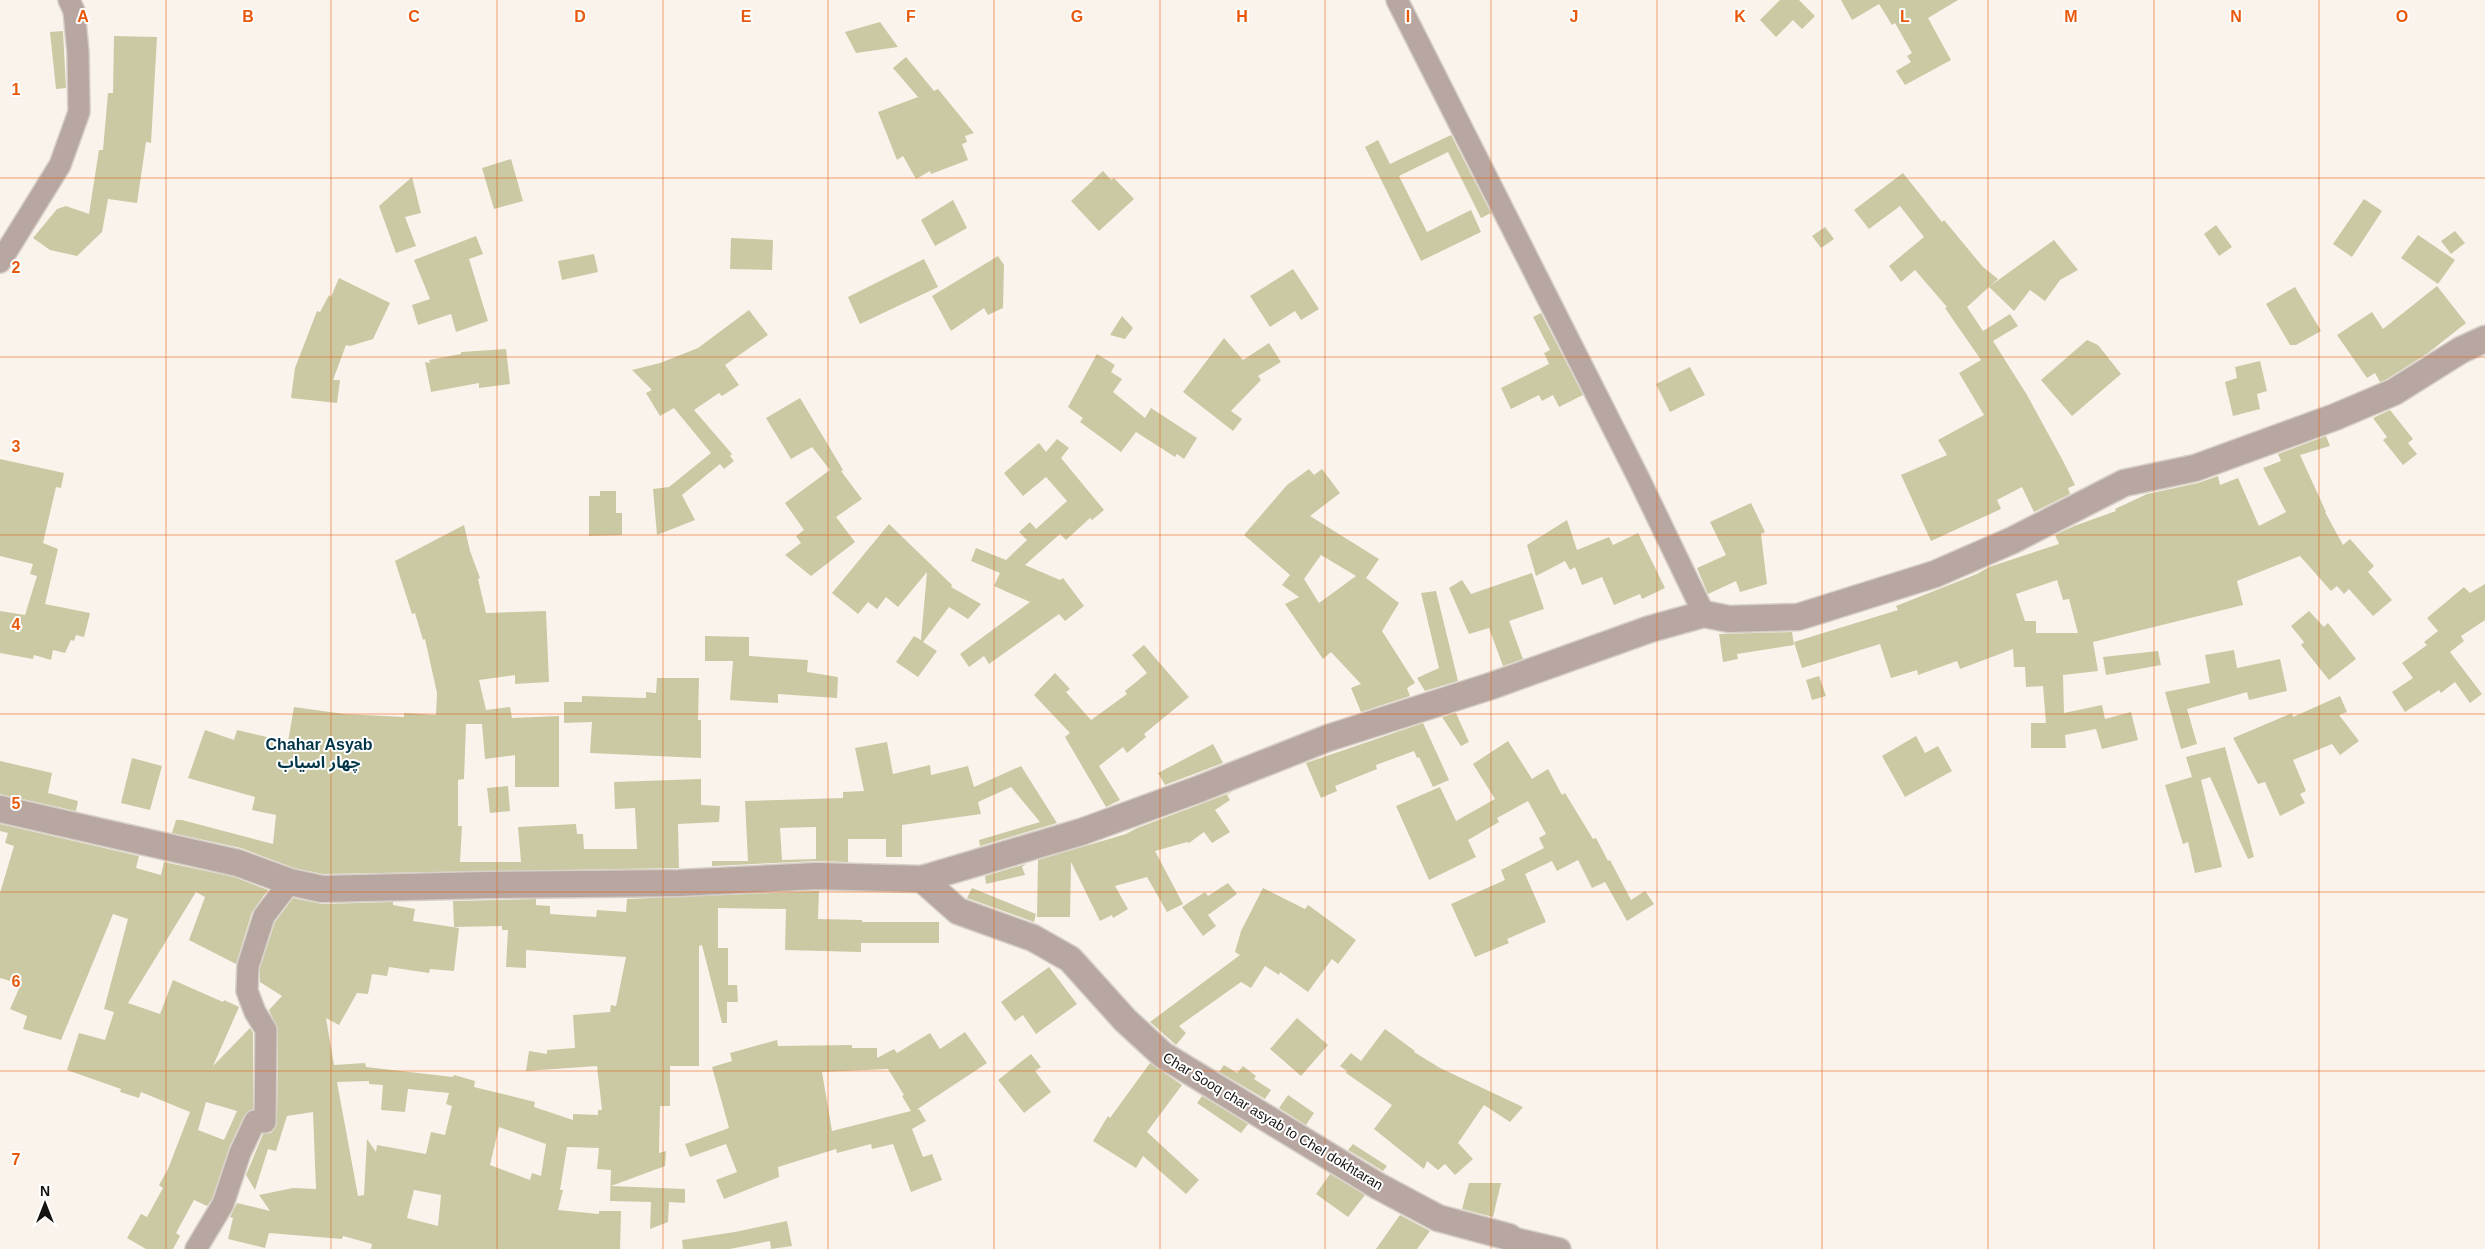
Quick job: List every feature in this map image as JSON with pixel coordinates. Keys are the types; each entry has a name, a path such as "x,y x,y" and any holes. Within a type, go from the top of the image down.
{"street":[{"path":"0,262 60,165 79,112 77,44 74,11 69,0"},
{"path":"1397,0 1639,479 1704,614"},
{"path":"0,809 238,863 290,882 322,889 487,885 679,884 817,876 922,879 1081,832 1199,789 1328,738 1492,686 1650,629 1704,614 1730,619 1798,617 1935,574 2013,540 2124,483 2195,468 2334,417 2394,392 2461,350 2485,339"},
{"name":"Char Sooq char asyab to Chel dokhtaran","path":"922,879 958,911 1033,938 1070,959 1125,1020 1163,1055 1378,1186 1438,1218 1515,1243"},
{"path":"196,1249 223,1204 240,1153 255,1120 265,1122 266,1030 255,1012 247,992 248,966 264,916 290,882"},
{"path":"1515,1243 1560,1249"}],"building":[{"path":"1780,0 1799,0 1815,16 1802,29 1793,20 1776,37 1760,20"},
{"path":"1841,0 1958,0 1928,18 1951,60 1905,85 1896,71 1911,62 1907,56 1912,53 1895,23 1892,25 1879,4 1852,20"},
{"path":"880,22 898,47 856,53 845,32"},
{"path":"63,31 66,88 56,89 50,32"},
{"path":"114,36 157,37 151,143 146,142 137,203 108,199 102,232 77,256 50,250 33,238 57,209 66,206 89,214 99,150 103,150 108,93 113,93"},
{"path":"906,57 934,91 938,89 974,133 965,136 967,142 962,144 968,160 931,174 930,171 916,179 903,156 897,160 878,112 918,97 893,68"},
{"path":"1451,135 1491,213 1481,218 1448,152 1399,176 1427,232 1471,210 1481,232 1421,261 1365,147 1378,140 1390,164"},
{"path":"511,159 523,201 494,209 482,168"},
{"path":"1103,171 1111,180 1114,178 1134,199 1099,231 1071,201"},
{"path":"1903,173 1942,222 1944,220 1983,267 1998,279 1990,286 2054,240 2078,270 2060,280 2045,301 2030,290 2014,311 1989,287 1967,307 1983,331 2010,314 2018,326 1993,341 2027,395 2075,485 2068,488 2070,494 2034,512 2022,487 1997,500 2001,509 1931,541 1901,475 1947,455 1938,440 1984,415 1959,373 1981,360 1945,308 1947,307 1915,270 1901,282 1889,266 1924,237 1900,206 1869,229 1854,210"},
{"path":"412,177 421,213 405,217 416,246 396,253 379,206"},
{"path":"2364,199 2382,211 2352,257 2333,244"},
{"path":"953,200 967,228 935,246 921,220"},
{"path":"2216,225 2232,247 2219,256 2204,234"},
{"path":"1825,227 1834,239 1821,248 1812,236"},
{"path":"2455,231 2465,243 2451,254 2441,241"},
{"path":"2418,235 2455,260 2438,284 2401,258"},
{"path":"476,236 483,254 469,259 488,321 456,332 451,314 418,325 412,305 430,299 414,260"},
{"path":"731,238 773,240 772,270 730,269"},
{"path":"594,254 598,272 562,280 558,261"},
{"path":"998,256 1004,265 1003,308 988,315 984,308 951,331 932,296"},
{"path":"924,259 938,287 860,324 848,297"},
{"path":"1293,269 1319,309 1301,320 1295,311 1270,327 1250,296"},
{"path":"339,278 390,303 373,339 350,346 346,345 333,380 340,380 337,403 291,398 295,368 317,311 320,312 329,295 331,297"},
{"path":"2437,286 2466,323 2428,353 2387,379 2380,382 2375,373 2367,378 2337,335 2372,312 2383,329"},
{"path":"2295,287 2321,331 2296,345 2290,345 2266,304"},
{"path":"749,310 768,335 725,365 739,385 722,396 719,393 694,410 732,454 730,456 734,461 724,469 720,464 682,495 695,520 657,535 653,489 669,487 711,453 674,408 660,416 646,393 652,390 632,370 660,363 698,348"},
{"path":"1541,313 1583,395 1559,407 1553,395 1542,401 1539,395 1511,409 1501,388 1549,364 1544,353 1550,350 1533,317"},
{"path":"1122,316 1133,328 1125,339 1110,335"},
{"path":"1224,338 1243,360 1269,343 1281,362 1258,376 1261,380 1231,411 1242,419 1233,431 1183,392"},
{"path":"2087,340 2098,345 2121,374 2072,416 2041,380"},
{"path":"506,349 510,384 479,388 479,383 431,392 425,362 430,363 429,360 461,354 461,352"},
{"path":"1097,354 1115,365 1111,372 1122,379 1113,392 1145,418 1151,408 1197,438 1184,459 1177,454 1175,457 1136,432 1121,452 1080,422 1083,418 1068,407"},
{"path":"2260,361 2267,391 2257,394 2260,409 2233,416 2225,382 2237,378 2235,367"},
{"path":"1690,367 1705,395 1670,412 1656,384"},
{"path":"800,398 843,470 841,471 862,499 836,517 855,542 811,576 785,555 801,543 796,536 804,530 785,503 830,470 812,447 791,459 766,418"},
{"path":"2390,410 2413,439 2408,443 2417,454 2403,465 2383,440 2387,437 2373,418"},
{"path":"2326,436 2330,446 2300,455 2325,512 2343,545 2350,539 2374,566 2368,572 2392,600 2373,616 2349,589 2344,594 2337,586 2331,591 2300,556 2237,581 2243,605 2093,642 2098,671 2063,675 2064,713 2102,705 2105,719 2131,712 2138,740 2102,749 2096,729 2065,735 2066,748 2031,748 2031,723 2046,723 2043,686 2026,687 2025,667 2014,667 2013,649 1960,669 1957,661 1918,675 1917,670 1891,678 1880,644 1802,668 1794,642 1898,610 1896,606 1977,574 1989,567 2059,544 2055,535 2116,511 2115,509 2147,494 2198,483 2218,476 2220,485 2238,478 2259,526 2286,512 2263,468 2281,461 2278,454","holes":["2057,580 2063,600 2069,599 2078,633 2036,633 2036,621 2025,621 2016,594"]},
{"path":"1057,439 1069,448 1061,458 1104,510 1092,520 1090,518 1066,540 1060,534 1025,565 1060,580 1063,578 1084,606 1065,621 1059,614 989,664 984,656 969,667 960,654 1030,602 994,586 1000,573 971,561 976,548 1006,560 1027,540 1019,532 1030,522 1036,529 1067,501 1046,477 1023,496 1004,473 1039,443 1046,452"},
{"path":"0,459 64,473 61,488 56,487 43,543 58,549 45,604 90,613 84,637 76,635 74,641 71,640 65,653 53,650 51,660 34,655 33,659 0,653 0,611 25,615 37,576 30,574 33,564 0,556"},
{"path":"1309,469 1314,475 1322,469 1340,493 1310,516 1379,559 1366,578 1399,603 1382,631 1415,683 1407,688 1410,696 1361,712 1351,688 1361,684 1331,652 1323,659 1285,604 1299,597 1282,585 1290,575 1244,535 1287,485","holes":["1321,555 1356,576 1319,603 1304,579"]},
{"path":"600,491 616,491 616,513 622,513 622,535 589,536 589,496 600,496"},
{"path":"1751,503 1765,532 1761,534 1767,584 1740,592 1736,581 1708,594 1697,568 1726,555 1710,522"},
{"path":"1567,520 1577,550 1609,537 1613,545 1638,533 1665,588 1642,599 1640,594 1614,605 1602,577 1582,585 1575,567 1570,570 1565,561 1536,576 1527,545"},
{"path":"889,524 952,585 951,587 981,604 968,619 949,607 923,642 937,651 918,677 896,662 914,636 921,640 927,572 898,607 886,597 877,609 868,602 858,614 832,593"},
{"path":"464,525 470,551 480,578 478,579 486,613 546,611 549,682 515,684 515,675 479,680 486,710 510,707 512,718 559,716 559,787 515,787 515,755 485,759 482,724 466,724 464,779 458,780 458,826 462,826 460,862 521,862 518,827 576,824 577,834 583,834 584,849 637,849 635,808 615,809 614,782 701,779 701,805 720,806 719,822 678,824 679,868 323,874 294,868 241,848 172,833 176,820 182,820 273,844 276,815 252,810 255,797 188,778 205,730 234,740 237,730 288,742 294,707 344,714 404,717 404,713 436,715 437,693 425,639 423,640 415,613 412,614 395,561"},
{"path":"1532,573 1544,609 1509,621 1523,659 1503,666 1489,628 1469,634 1449,588 1462,580 1471,594"},
{"path":"2485,584 2485,620 2461,636 2464,641 2450,652 2482,694 2470,703 2455,682 2441,693 2439,690 2405,712 2392,692 2413,678 2402,663 2427,645 2424,642 2438,631 2427,618 2464,587 2470,593"},
{"path":"1436,591 1458,681 1425,691 1417,678 1439,668 1421,593"},
{"path":"2309,611 2324,627 2328,623 2356,659 2329,680 2301,645 2304,642 2291,626"},
{"path":"1792,632 1794,645 1737,654 1738,659 1723,662 1719,634"},
{"path":"705,636 749,637 749,656 808,660 807,672 838,677 837,698 778,694 778,703 730,700 733,661 705,661"},
{"path":"1144,645 1189,697 1144,734 1146,737 1127,753 1123,747 1099,766 1120,800 1106,807 1065,737 1070,733 1034,695 1055,673 1070,689 1066,692 1091,720 1127,694 1125,691 1147,673 1132,655"},
{"path":"2234,650 2237,668 2280,659 2287,691 2249,700 2247,692 2187,709 2197,744 2181,749 2165,692 2210,683 2205,655"},
{"path":"2158,651 2161,665 2106,675 2103,657"},
{"path":"1819,676 1826,696 1812,700 1806,680"},
{"path":"657,678 699,678 698,720 701,720 701,758 590,753 592,722 564,723 564,702 582,702 582,696 646,698 646,692 656,693"},
{"path":"2340,696 2347,712 2339,715 2359,741 2340,755 2332,744 2293,760 2306,791 2300,794 2305,803 2280,816 2265,782 2258,784 2233,738 2292,713 2293,717"},
{"path":"1456,713 1469,742 1461,746 1442,717"},
{"path":"1423,723 1449,780 1433,787 1419,757 1417,758 1414,751 1376,765 1377,769 1335,786 1337,791 1321,798 1306,763"},
{"path":"1916,736 1925,753 1938,746 1952,771 1905,797 1882,756"},
{"path":"1508,741 1532,779 1548,769 1562,795 1565,793 1593,839 1596,838 1608,861 1610,860 1631,900 1645,891 1654,904 1627,921 1605,882 1592,888 1578,860 1557,871 1552,861 1525,874 1546,922 1507,939 1509,943 1475,957 1451,904 1505,880 1501,870 1544,848 1539,838 1546,834 1528,801 1497,818 1499,822 1468,840 1476,857 1429,880 1396,806 1440,787 1456,821 1495,799 1473,764"},
{"path":"887,742 893,774 930,765 931,775 968,766 974,787 1021,766 1057,823 980,846 979,840 1040,822 1011,787 978,802 981,814 902,825 902,857 886,857 886,839 848,839 848,862 816,861 712,866 712,861 748,861 745,801 843,798 843,792 864,791 855,748","holes":["816,827 816,859 782,860 780,828"]},
{"path":"1213,744 1223,763 1165,785 1158,773"},
{"path":"2225,747 2254,857 2248,859 2210,777 2201,780 2222,867 2195,873 2188,842 2183,844 2165,785 2192,777 2186,757"},
{"path":"132,758 162,766 150,810 121,803"},
{"path":"0,761 52,773 48,793 78,801 76,811 0,794"},
{"path":"508,786 510,811 490,813 487,788"},
{"path":"1233,792 1227,795 1230,800 1215,810 1230,832 1212,843 1204,832 1189,843 1155,851 1183,904 1167,912 1147,877 1115,886 1128,909 1113,918 1112,915 1100,921 1071,862 1070,917 1037,917 1038,860 1126,834 1137,828"},
{"path":"0,824 139,856 136,868 161,875 164,862 234,877 268,890 252,912 236,964 189,940 205,897 196,892 128,1003 160,1014 173,980 239,1007 213,1066 250,1028 253,1033 253,1109 244,1116 229,1148 212,1199 207,1206 194,1200 176,1233 180,1236 173,1249 146,1249 127,1238 141,1214 147,1217 163,1188 159,1185 168,1169 190,1112 141,1092 139,1098 120,1092 121,1089 67,1070 79,1033 105,1040 114,1012 104,1009 128,919 113,914 61,1040 23,1029 27,1016 10,1009 21,984 0,978 0,893 14,846 5,843 8,833 0,831","holes":["206,1102 237,1111 224,1140 198,1130"]},
{"path":"1026,864 1022,867 1025,875 986,884 985,876"},
{"path":"1228,883 1237,894 1208,915 1216,926 1203,936 1182,907 1205,892 1208,896"},
{"path":"972,888 1036,914 1034,922 967,898"},
{"path":"1263,888 1305,909 1308,905 1356,940 1338,964 1332,959 1308,992 1280,972 1279,975 1265,966 1251,988 1241,982 1179,1026 1186,1033 1176,1045 1150,1022 1240,955 1235,952 1241,931"},
{"path":"819,891 818,919 862,920 862,922 939,922 939,943 861,943 861,952 785,950 786,909 718,908 718,948 728,948 728,985 737,985 738,1002 727,1002 727,1023 722,1023 702,945 699,946 699,1066 670,1066 670,1106 660,1106 659,1153 666,1151 665,1166 611,1186 685,1189 685,1203 669,1202 668,1222 650,1229 651,1202 610,1201 611,1170 597,1169 599,1148 567,1147 560,1190 563,1190 558,1210 599,1214 599,1211 621,1211 620,1249 371,1249 372,1244 343,1236 342,1239 269,1233 265,1248 228,1239 233,1218 230,1217 237,1203 270,1211 259,1195 293,1188 316,1189 313,1112 287,1116 276,1151 268,1149 255,1190 246,1175 263,1134 271,1133 277,1123 278,1030 269,1010 282,996 260,982 260,968 275,922 293,898 322,904 393,902 393,905 415,909 413,921 459,928 454,971 430,969 429,973 389,967 387,976 372,974 368,994 357,993 339,1025 326,1018 334,1065 365,1063 366,1067 453,1077 454,1075 475,1081 474,1087 535,1102 534,1107 573,1120 573,1114 598,1115 598,1110 602,1110 597,1066 526,1071 529,1051 547,1054 547,1050 575,1048 573,1015 610,1012 611,1005 616,1006 626,957 526,950 526,968 506,967 508,930 502,930 502,926 454,927 453,901 536,899 536,905 550,906 550,914 596,917 597,910 626,912 627,899","holes":["369,1081 369,1084 383,1085 381,1110 405,1112 408,1089 449,1093 446,1104 452,1106 445,1135 431,1132 426,1154 377,1145 376,1152 367,1139 364,1195 358,1196 337,1082","499,1127 546,1144 541,1176 532,1173 530,1180 490,1165","414,1190 441,1195 438,1226 407,1218"]},
{"path":"1049,967 1077,1004 1036,1034 1023,1015 1015,1021 1001,1002"},
{"path":"1297,1018 1328,1045 1301,1076 1270,1049"},
{"path":"1385,1029 1414,1052 1440,1068 1523,1107 1510,1122 1484,1105 1458,1143 1473,1159 1455,1175 1445,1164 1438,1170 1427,1161 1424,1169 1374,1129 1392,1105 1346,1073 1347,1071 1340,1066 1351,1053 1361,1061"},
{"path":"965,1032 987,1063 916,1110 919,1109 926,1121 912,1129 923,1157 932,1154 942,1180 911,1192 893,1144 872,1149 871,1144 837,1153 836,1149 778,1167 779,1177 724,1199 716,1180 737,1172 726,1144 690,1157 685,1144 729,1128 712,1067 732,1061 730,1053 777,1040 778,1046 852,1045 852,1048 877,1048 877,1058 894,1049 897,1053 930,1033 940,1049","holes":["888,1069 904,1095 902,1096 911,1111 832,1131 822,1072"]},
{"path":"1031,1054 1041,1067 1035,1071 1051,1092 1024,1113 998,1080"},
{"path":"1150,1063 1182,1085 1147,1132 1199,1180 1186,1194 1143,1156 1136,1168 1093,1141 1108,1116 1110,1118"},
{"path":"1224,1065 1237,1073 1243,1066 1256,1076 1254,1079 1271,1090 1265,1099 1219,1072"},
{"path":"1288,1095 1314,1113 1306,1125 1279,1108"},
{"path":"1202,1096 1248,1124 1241,1133 1197,1103"},
{"path":"1353,1144 1387,1166 1383,1171 1348,1150"},
{"path":"1330,1174 1365,1195 1348,1217 1316,1194"},
{"path":"1469,1183 1501,1183 1493,1217 1462,1209"},
{"path":"1400,1215 1430,1231 1417,1249 1376,1249"},
{"path":"787,1221 792,1246 771,1249 770,1241 730,1249 683,1249 682,1240 735,1232"}],"district":[{"name":"Chahar Asyab چهار اسیاب","path":"319,753"}]}
